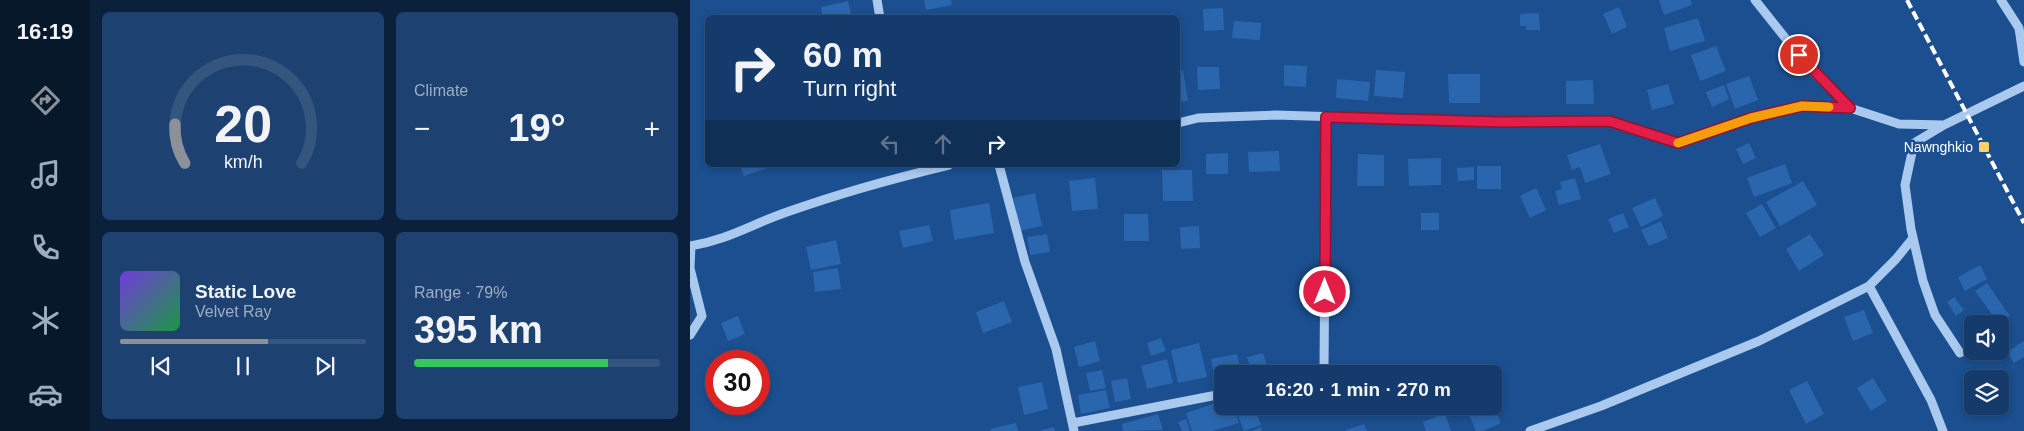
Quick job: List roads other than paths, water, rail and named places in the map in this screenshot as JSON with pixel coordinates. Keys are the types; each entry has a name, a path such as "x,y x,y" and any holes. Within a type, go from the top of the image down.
{"street":[{"path":"877,0 880,15"},
{"path":"1755,0 1810,69 1850,108"},
{"path":"2001,0 2019,28 2024,62"},
{"path":"1960,353 1935,315 1923,281 1913,238 1905,185 1914,143 1944,125 2024,86"},
{"path":"1180,122 1198,118 1257,116 1500,122 1609,121 1678,143 1751,118 1802,106 1850,108 1899,124 1944,125"},
{"path":"1324,365 1326,117"},
{"path":"690,335 702,316 690,268 690,246 716,242 786,212 918,169 934,167"},
{"path":"1000,167 1025,262 1056,349 1074,427 1214,396"},
{"path":"1530,431 1551,428 1759,341 1869,286 1896,259 1913,238"},
{"path":"1869,286 1931,400 1943,431"}],"railway":[{"path":"1907,0 2024,223"}],"place":[{"name":"Nawnghkio","path":"1984,147"}]}
